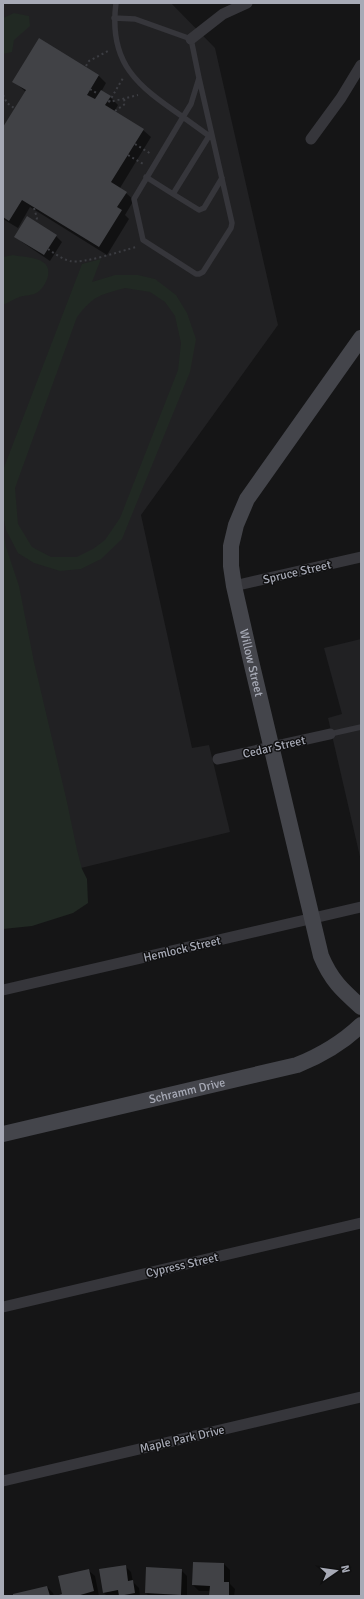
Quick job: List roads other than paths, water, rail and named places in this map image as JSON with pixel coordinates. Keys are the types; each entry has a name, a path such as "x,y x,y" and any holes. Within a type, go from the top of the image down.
{"street":[{"path":"191,40 223,14 247,3"},
{"path":"311,139 341,98 361,65"},
{"name":"Willow Street","path":"361,338 242,508 231,546 230,561 234,586 271,747 321,956 327,970 339,986 361,1007"},
{"name":"Spruce Street","path":"234,586 361,557"},
{"name":"Cedar Street","path":"218,759 330,734"},
{"name":"Hemlock Street","path":"3,990 361,907"},
{"name":"Schramm Drive","path":"3,1134 297,1065 317,1057 332,1048 361,1025"},
{"name":"Cypress Street","path":"3,1308 361,1223"},
{"name":"Maple Park Drive","path":"3,1481 361,1397"}],"lane":[{"path":"116,3 114,18 118,46 124,63 135,79 148,93 211,137"},
{"path":"114,18 134,19 191,40 199,78 211,137 231,218 231,228 203,272 196,274 143,240 134,199 191,104 199,78"},
{"path":"173,194 211,137"},
{"path":"146,177 199,210 204,208 222,178"},
{"path":"330,734 361,727"}]}
